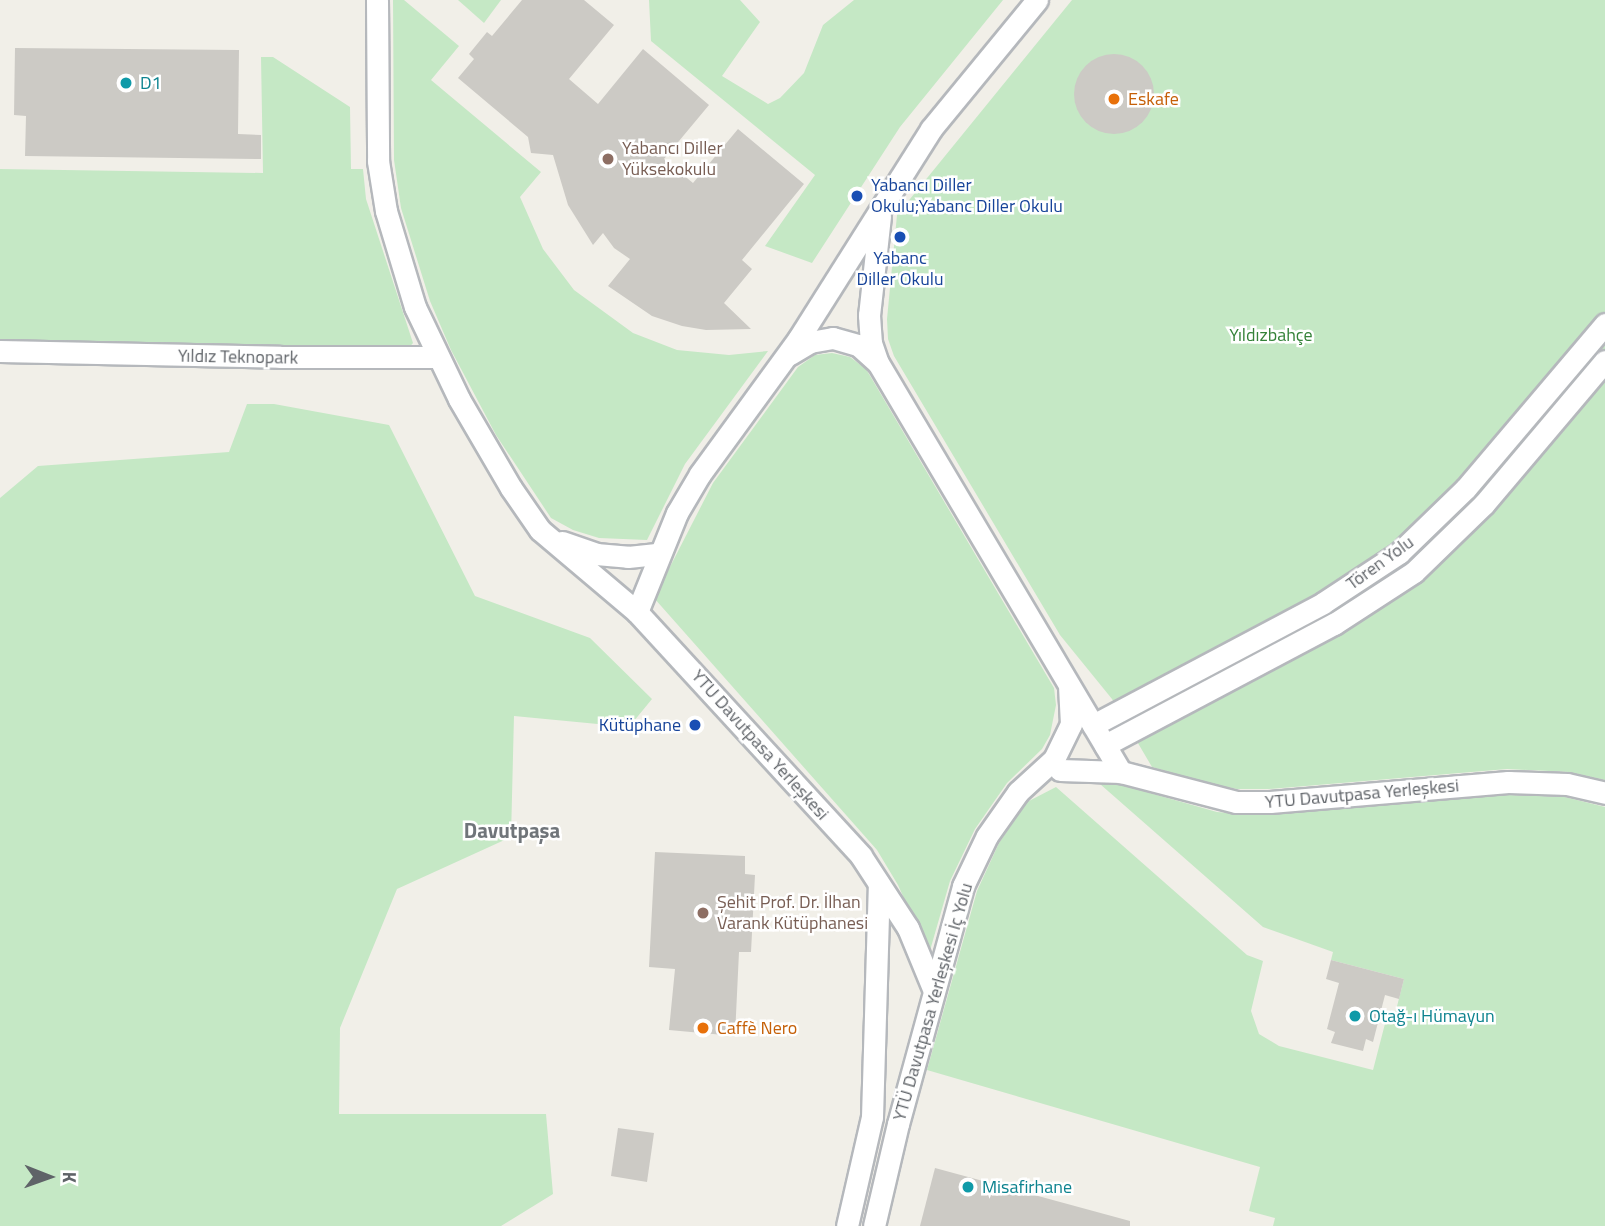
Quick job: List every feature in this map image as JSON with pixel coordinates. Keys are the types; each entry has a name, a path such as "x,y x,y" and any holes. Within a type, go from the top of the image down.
{"street":[{"name":"YTU Davutpasa Yerleşkesi","path":"377,0 379,161 386,211 415,307 437,357 483,443 540,530 637,612 861,856 908,928 934,991"},
{"path":"637,612 659,554 700,474 786,357 931,129 1037,0"},
{"path":"881,209 869,315 871,343 878,363 1121,772"},
{"name":"Tören Yolu","path":"1093,725 1323,603 1399,553 1466,488 1605,324"},
{"path":"786,357 810,342 833,338 858,345 878,363"},
{"name":"Yıldız Teknopark","path":"0,351 38,354 437,357"},
{"name":"Yıldız Teknopark","path":"0,368 38,354"},
{"name":"Tören Yolu","path":"1105,746 1334,624 1415,572 1484,504 1605,361"},
{"name":"YTU Davutpasa Yerleşkesi","path":"540,530 567,545 596,554 628,557 659,554"},
{"name":"YTÜ Davutpasa Yerleşkesi İç Yolu","path":"874,1226 898,1124 964,886 987,836 1018,792 1054,759 1071,724 1068,683"},
{"name":"YTU Davutpasa Yerleşkesi","path":"1060,770 1121,772 1236,802 1508,782 1567,784 1605,793"},
{"name":"YTÜ Davutpasa Yerleşkesi İç Yolu","path":"847,1226 872,1117 879,882"}],"green space":[{"path":"393,0 404,0 459,46 431,80 541,172 520,197 543,249 574,290 633,333 677,350 729,355 768,351 685,464 647,540 599,538 573,530 551,518 496,435 451,350 430,301 401,208 394,160"},
{"path":"458,0 501,0 484,23"},
{"path":"649,0 740,0 760,22 722,76 768,104 780,98 804,73 823,25 854,0 1003,0 900,127 812,263 765,246 815,175 651,41"},
{"name":"Yıldızbahçe","path":"1072,0 1605,0 1605,780 1569,772 1507,769 1269,789 1237,789 1206,783 1152,767 1112,699 1060,635 894,356 888,339 887,319 897,215"},
{"path":"261,57 273,57 350,107 351,169 363,169 366,199 413,343 406,351 0,345 0,169 263,173"},
{"path":"832,353 850,357 866,369 1054,688 1056,705 1050,735 1042,749 1007,783 975,829 950,881 929,954 898,885 877,850 654,598 713,483 798,367 815,355"},
{"path":"247,404 274,404 389,425 475,596 590,638 652,699 629,727 514,716 511,837 397,889 340,1028 339,1114 546,1114 553,1194 501,1226 0,1226 0,498 38,466 229,452"},
{"path":"1100,784 1118,784 1217,812 1253,815 1508,795 1565,797 1605,807 1605,1226 1273,1226 1275,1218 1249,1211 1260,1167 927,1070 977,891 999,843 1027,802 1056,787 1247,955 1263,961 1251,1011 1259,1034 1279,1046 1373,1070 1387,1016 1394,1018 1404,979 1331,960 1333,952 1263,927"}],"building":[{"path":"522,0 584,0 614,25 569,79 598,104 643,49 709,105 664,159 693,183 738,129 804,184 742,260 752,269 724,303 751,329 706,330 682,326 652,316 608,286 630,259 614,248 603,233 593,245 568,205 553,155 531,153 528,137 458,78 474,59 469,54 487,32 492,36"},
{"name":"D1","path":"15,48 239,50 238,134 261,135 261,159 25,156 26,116 14,115"},
{"name":"Eskafe","path":"1114,54 1129,57 1142,66 1151,79 1154,94 1151,109 1142,122 1129,131 1114,134 1099,131 1086,122 1077,109 1074,94 1077,79 1086,66 1099,57"},
{"name":"Şehit Prof. Dr. İlhan Varank Kütüphanesi","path":"655,852 745,856 745,874 755,875 751,952 739,952 735,1036 669,1030 675,969 649,967"},
{"name":"Otağ-ı Hümayun","path":"1331,960 1404,979 1399,999 1385,995 1373,1042 1366,1039 1363,1051 1331,1043 1335,1032 1327,1029 1339,983 1326,979"},
{"path":"618,1128 654,1133 647,1182 611,1176"},
{"name":"Misafirhane","path":"935,1168 1130,1221 1130,1226 920,1226"}],"place":[{"name":"D1","path":"126,83"},
{"name":"Eskafe","path":"1114,99"},
{"name":"Yabancı Diller Yüksekokulu","path":"608,159"},
{"name":"Yabancı Diller Okulu;Yabanc Diller Okulu","path":"857,196"},
{"name":"Yabanc Diller Okulu","path":"900,237"},
{"name":"Kütüphane","path":"695,725"},
{"name":"Şehit Prof. Dr. İlhan Varank Kütüphanesi","path":"703,913"},
{"name":"Otağ-ı Hümayun","path":"1355,1016"},
{"name":"Caffè Nero","path":"703,1028"},
{"name":"Misafirhane","path":"968,1187"}],"district":[{"name":"Davutpaşa","path":"512,830"}]}
